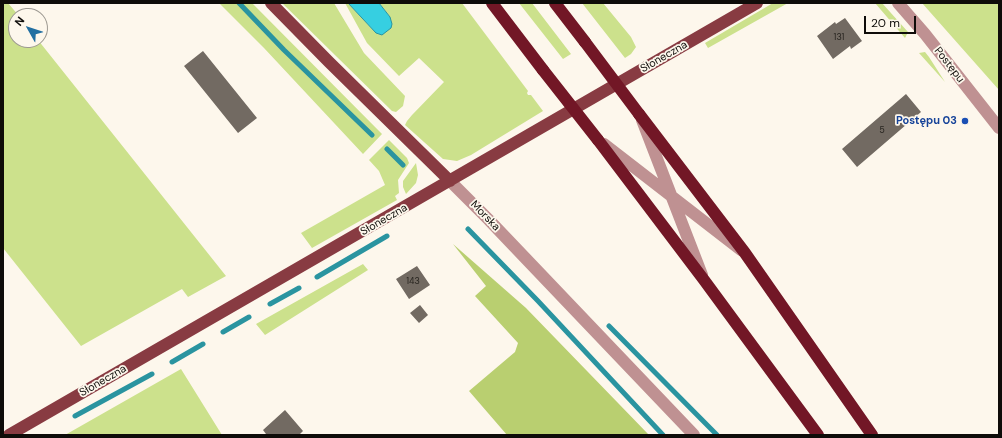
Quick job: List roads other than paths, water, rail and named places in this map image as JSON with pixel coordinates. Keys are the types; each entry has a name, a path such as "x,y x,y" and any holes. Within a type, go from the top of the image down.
{"highway":[{"path":"492,3 704,280 818,435"},
{"path":"555,3 745,253 872,435"}],"main road":[{"name":"Morska","path":"271,3 450,181"},
{"name":"Słoneczna","path":"9,435 757,3"}],"street":[{"name":"Postępu","path":"898,3 925,34 999,128"},
{"path":"639,114 704,280"},
{"path":"598,140 745,253"},
{"name":"Morska","path":"450,181 694,435"}],"water":[{"path":"348,3 379,3 390,17 392,24 391,28 382,35 376,33"}],"waterway":[{"path":"239,3 284,50 372,135"},
{"path":"387,149 403,165"},
{"path":"468,229 538,301 663,435"},
{"path":"317,277 387,236"},
{"path":"270,304 299,288"},
{"path":"223,332 249,317"},
{"path":"609,326 717,435"},
{"path":"172,362 203,344"},
{"path":"75,416 152,374"}],"place":[{"name":"Postępu 03","path":"965,121"}]}
